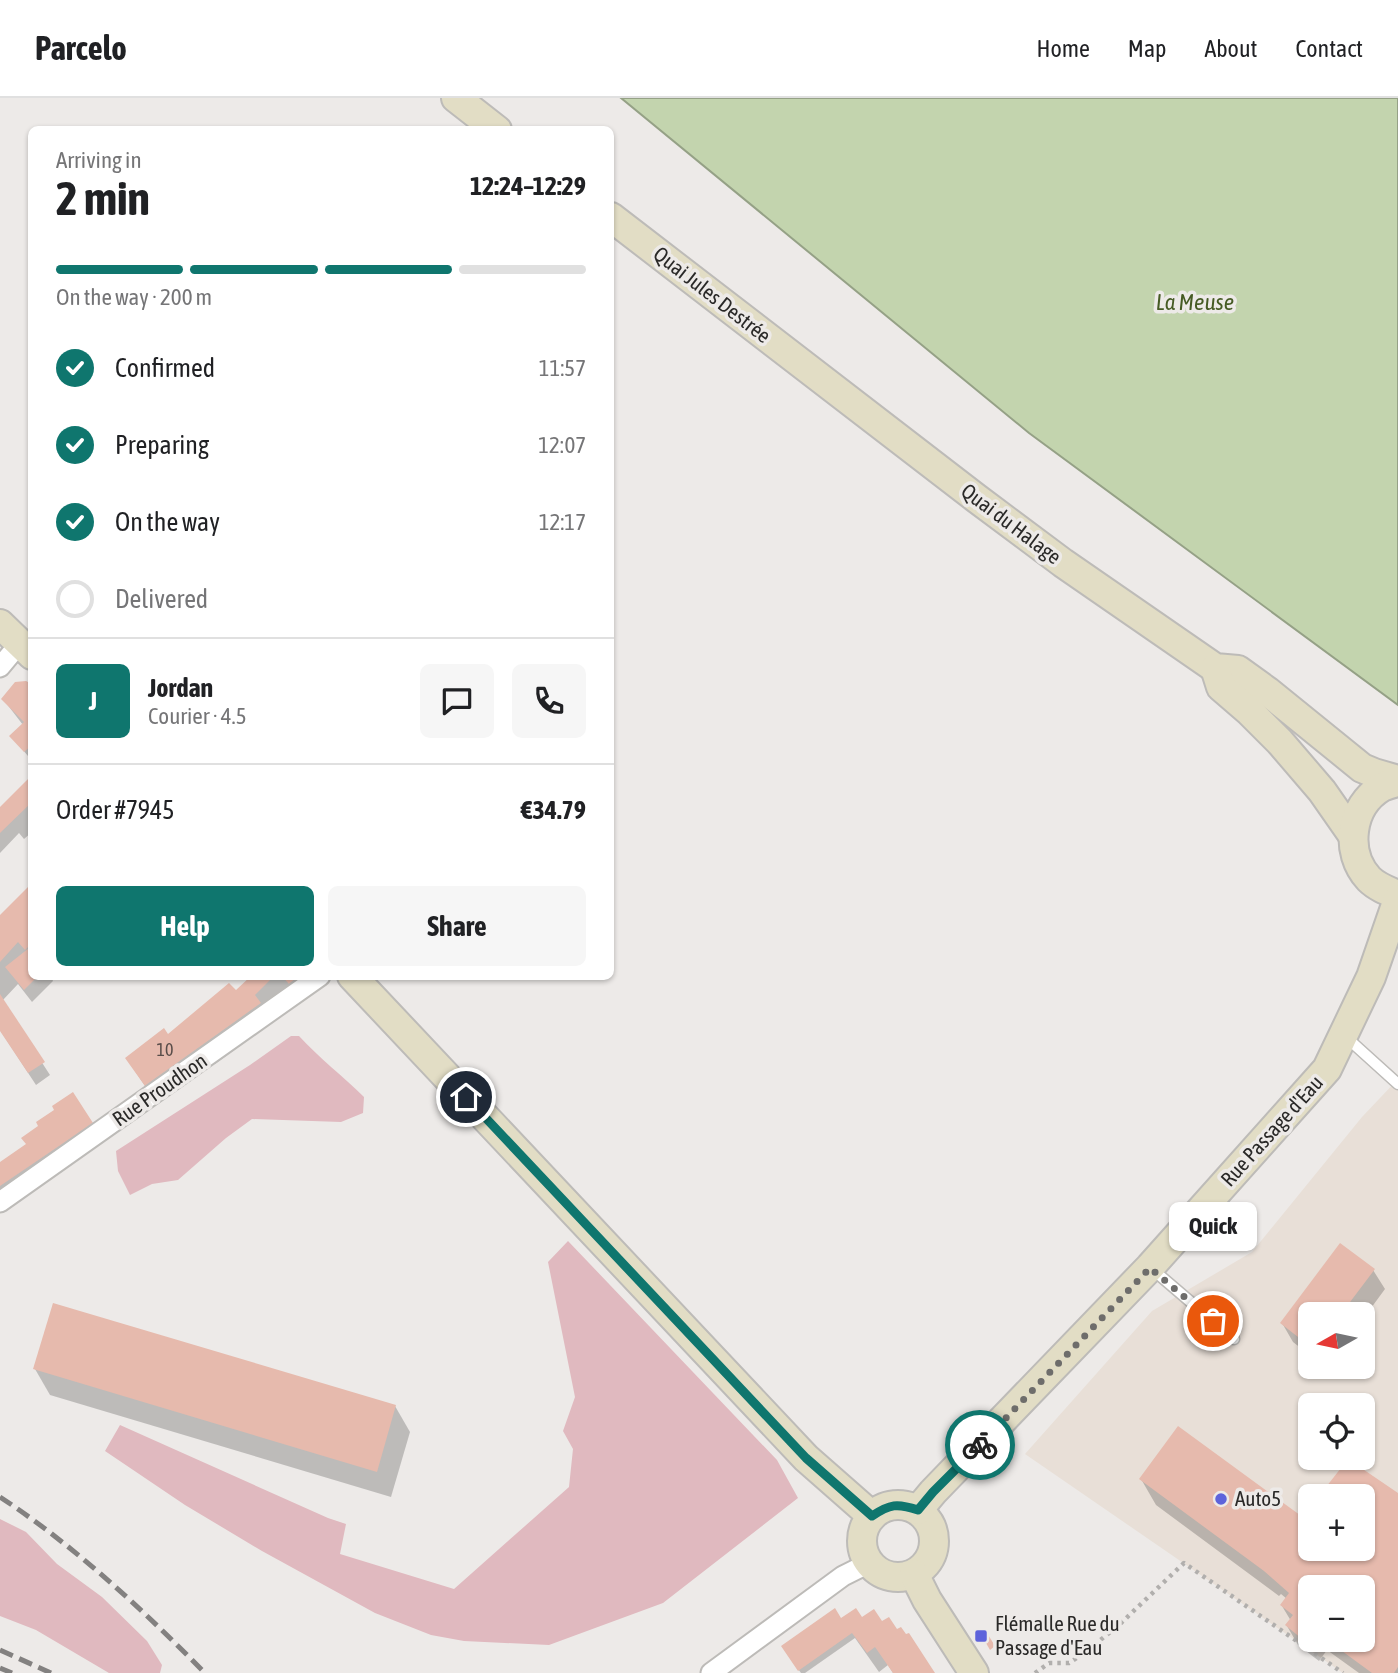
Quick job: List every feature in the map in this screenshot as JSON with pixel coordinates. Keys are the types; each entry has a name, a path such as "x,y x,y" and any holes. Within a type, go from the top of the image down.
{"street":[{"path":"456,98 492,126"},
{"name":"Quai Jules Destrée","path":"614,219 814,373"},
{"name":"Quai du Halage","path":"814,373 1063,564 1215,668 1238,670 1362,768 1398,781"},
{"path":"0,667 17,641"},
{"name":"Quai du Halage","path":"1215,668 1221,687 1287,749 1322,791 1352,834"},
{"name":"Quai du Halage","path":"1398,781 1382,787 1367,799 1357,816 1352,834 1360,867 1370,880 1398,897"},
{"name":"Rue Passage d'Eau","path":"918,1510 1150,1268 1327,1069 1371,977 1398,897"},
{"name":"Rue Proudhon","path":"0,1202 314,980"},
{"path":"356,980 806,1458 872,1516"},
{"path":"902,1505 918,1510 928,1519 933,1531 935,1544 932,1556 924,1567 914,1574 904,1577 885,1575 869,1563 864,1554 862,1534 866,1524 872,1516 886,1507 902,1505"},
{"path":"711,1673 843,1576 869,1563"},
{"path":"914,1574 974,1673"}],"lane":[{"path":"1343,1034 1398,1084"},
{"path":"1150,1268 1234,1339"}],"path":[{"path":"1035,1673 1049,1663 1069,1662 1086,1652 1184,1563 1343,1673"}],"shaded area":[{"path":"291,1036 299,1036 364,1097 363,1113 341,1122 252,1119 178,1180 152,1184 130,1195 118,1171 116,1151"},
{"path":"1398,1079 1398,1673 1343,1673 1313,1652 1375,1652 1375,1575 1298,1575 1298,1642 1025,1454 1152,1311 1252,1252 1362,1117"},
{"path":"568,1241 777,1460 798,1498 663,1603 549,1645 464,1641 431,1635 375,1613 262,1551 185,1505 105,1451 120,1425 346,1524 340,1554 454,1589 569,1487 573,1449 563,1431 575,1397 548,1262"},
{"path":"0,1519 26,1532 57,1564 102,1597 147,1641 162,1665 160,1673 109,1673 36,1630 0,1616"}],"water":[{"name":"La Meuse","path":"621,98 1398,98 1398,705 1029,433"}],"building":[{"path":"15,682 28,682 28,748 24,752 9,736 24,722 1,699"},
{"path":"28,779 28,806 0,833 0,807"},
{"path":"28,887 28,947 25,950 18,942 0,962 0,915"},
{"path":"28,949 28,980 34,980 24,990 5,967"},
{"path":"247,980 270,980 255,995 261,1003 145,1086 125,1058 164,1028 168,1034 229,983 236,990"},
{"path":"0,994 45,1062 28,1073 0,1031"},
{"path":"73,1092 93,1123 0,1186 0,1162 26,1144 21,1138 38,1126 36,1122 54,1110 52,1106"},
{"path":"1340,1243 1375,1269 1350,1302 1298,1302 1298,1337 1280,1323"},
{"path":"53,1303 396,1405 377,1472 33,1369"},
{"path":"1178,1426 1298,1514 1298,1561 1375,1561 1375,1484 1328,1484 1339,1470 1364,1470 1398,1493 1398,1667 1394,1673 1372,1673 1343,1652 1375,1652 1375,1575 1298,1575 1298,1636 1285,1625 1293,1615 1280,1605 1289,1593 1264,1571 1139,1479"},
{"path":"835,1608 841,1618 856,1608 862,1617 874,1609 882,1621 889,1617 897,1629 901,1627 906,1634 909,1633 935,1673 893,1673 875,1647 867,1653 852,1633 798,1671 781,1646"},
{"path":"987,1633 995,1646 990,1650 982,1636"}],"railway":[{"path":"0,1497 28,1516 107,1580 205,1673"},
{"path":"0,1650 51,1673"},
{"path":"0,1668 12,1673"}],"way so far":[{"path":"980,1445 1150,1268 1213,1321"}],"place":[{"name":"Quick","path":"1213,1321"},
{"name":"Auto5","path":"1221,1499"},
{"name":"Flémalle Rue du Passage d'Eau","path":"981,1636"}],"route":[{"path":"466,1097 806,1458 872,1516 886,1507 902,1505 918,1510 980,1445"}]}
